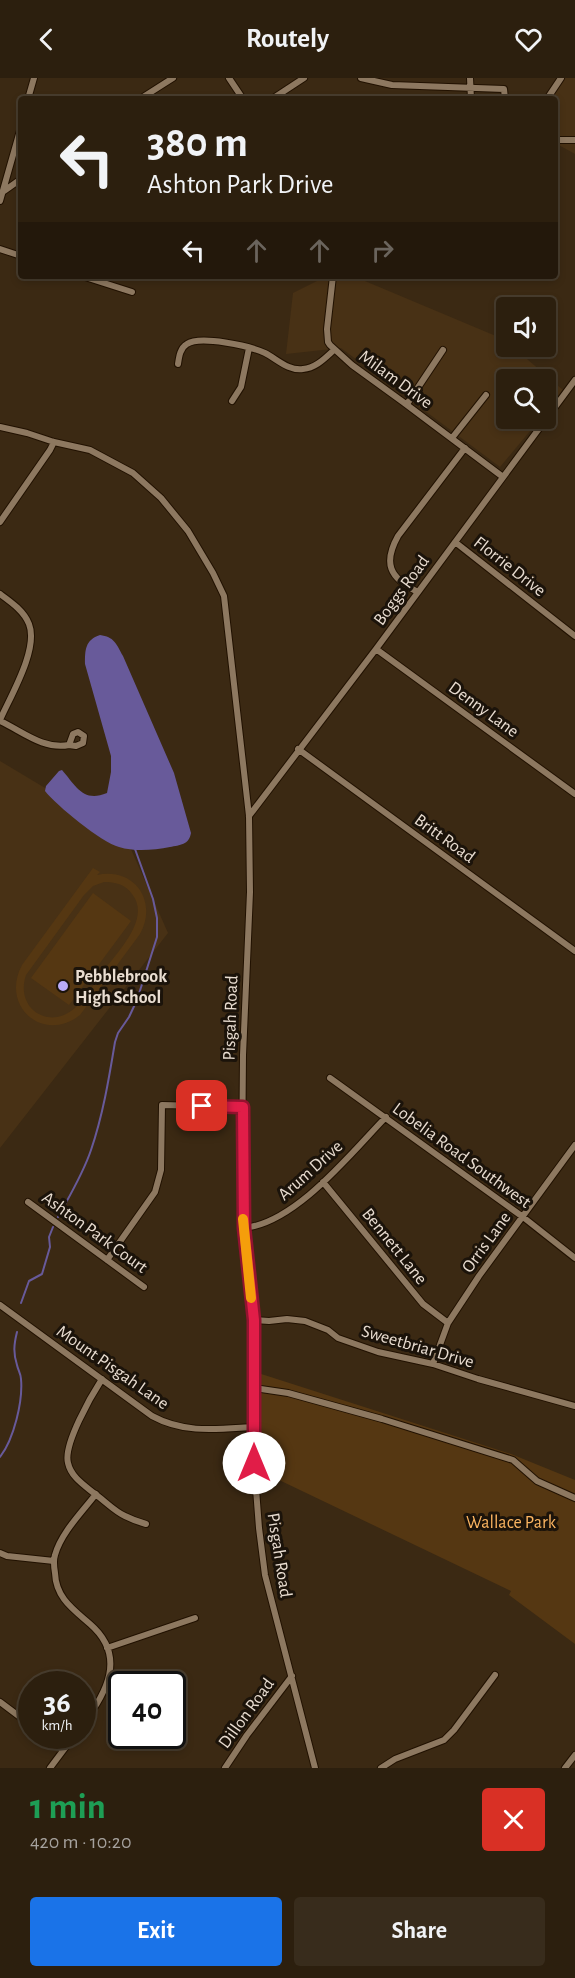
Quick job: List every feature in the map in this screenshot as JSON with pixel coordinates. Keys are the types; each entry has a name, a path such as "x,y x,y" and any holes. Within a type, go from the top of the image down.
{"street":[{"path":"29,96 34,78"},
{"path":"145,96 173,78"},
{"path":"229,78 241,96"},
{"path":"277,96 304,78"},
{"path":"361,78 392,85 504,89 505,96"},
{"path":"470,78 471,96"},
{"path":"549,96 561,78"},
{"path":"0,201 18,137"},
{"path":"558,140 575,140"},
{"path":"2,192 18,181"},
{"path":"0,249 18,255"},
{"path":"91,279 132,292"},
{"name":"Milam Drive","path":"333,279 327,329 328,342 334,350 503,477"},
{"path":"178,364 184,347 195,340 249,348 265,353 286,366 303,369 321,362 334,350"},
{"path":"232,401 241,387 249,348"},
{"path":"407,405 443,350"},
{"name":"Boggs Road","path":"249,816 575,380"},
{"path":"452,438 486,395"},
{"name":"Pisgah Road","path":"0,427 90,450 133,473 161,498 188,531 224,596 249,816 250,892 243,1107 244,1228 254,1320 253,1427 258,1517 265,1575 315,1768"},
{"path":"0,522 54,442"},
{"path":"418,592 402,583 391,571 390,551 398,536 465,448"},
{"name":"Florrie Drive","path":"455,542 575,636"},
{"path":"0,594 27,618 32,639 26,660 0,721 48,744 69,745"},
{"name":"Denny Lane","path":"376,649 575,794"},
{"name":"Britt Road","path":"298,749 575,951"},
{"name":"Lobelia Road Southwest","path":"330,1078 523,1217 575,1258"},
{"path":"107,1260 152,1199 158,1185 161,1170 162,1106 243,1107"},
{"name":"Arum Drive","path":"244,1228 268,1222 284,1214 323,1182 386,1117"},
{"name":"Orris Lane","path":"434,1364 448,1323 479,1276 575,1145"},
{"name":"Bennett Lane","path":"323,1182 423,1304 448,1323"},
{"name":"Ashton Park Court","path":"28,1202 144,1287"},
{"name":"Mount Pisgah Lane","path":"0,1305 152,1416 164,1422 194,1430 253,1427"},
{"name":"Sweetbriar Drive","path":"254,1320 305,1321 328,1330 338,1338 378,1352 434,1364 478,1379 575,1406"},
{"path":"102,1379 88,1401 68,1450 67,1461 70,1471 80,1482 123,1515 146,1524"},
{"path":"254,1388 288,1393 382,1419 513,1460 537,1481 575,1498"},
{"path":"96,1494 63,1539 54,1561 55,1578 63,1599 96,1630 108,1648 111,1668 109,1681 96,1706"},
{"path":"0,1553 7,1556 54,1561"},
{"path":"108,1648 195,1618"},
{"path":"381,1768 395,1759 444,1740 495,1675"},
{"name":"Dillon Road","path":"225,1768 292,1676"},
{"path":"0,1702 18,1716"},
{"path":"50,1768 63,1750"},
{"path":"565,1768 575,1755"}],"shaded area":[{"path":"558,78 575,78 575,154 558,145 558,96 546,96"},
{"path":"321,279 360,279 496,336 496,357 525,357 539,369 496,369 496,429 532,429 500,467 341,348 286,354 293,293"},
{"path":"556,384 563,390 556,399"},
{"path":"100,635 112,639 121,651 174,773 191,833 184,844 131,850 111,844 80,823 45,791 46,786 62,770 76,787 86,794 99,796 107,793 111,756 85,664 87,646 91,640"},
{"name":"Pebblebrook High School","path":"0,761 102,822 130,847 168,933 0,1148"}],"green space":[{"path":"93,868 100,872 97,875 122,876 140,890 146,910 145,922 140,934 80,1015 66,1023 52,1025 40,1023 29,1016 21,1006 17,994 17,980 22,965","holes":["108,882 126,888 137,904 138,914 130,935 77,1006 57,1017 40,1014 32,1009 25,997 26,975 84,895 93,886"]},
{"path":"93,893 131,921 69,1005 31,978"},
{"name":"Wallace Park","path":"255,1372 511,1454 575,1480 575,1644 509,1595 511,1591 254,1468"}],"waterway":[{"path":"58,1217 91,1150 102,1110 115,1042 137,1000 157,937 157,918 153,899 135,849"},
{"path":"21,1303 29,1281 42,1274 53,1227"},
{"path":"0,1457 13,1430 21,1398 21,1377 14,1352 17,1332"}],"slow traffic":[{"path":"243,1219 251,1298"}],"place":[{"name":"Pebblebrook High School","path":"63,986"}],"route":[{"path":"202,1106 243,1107 244,1228 254,1320 254,1463"}]}
